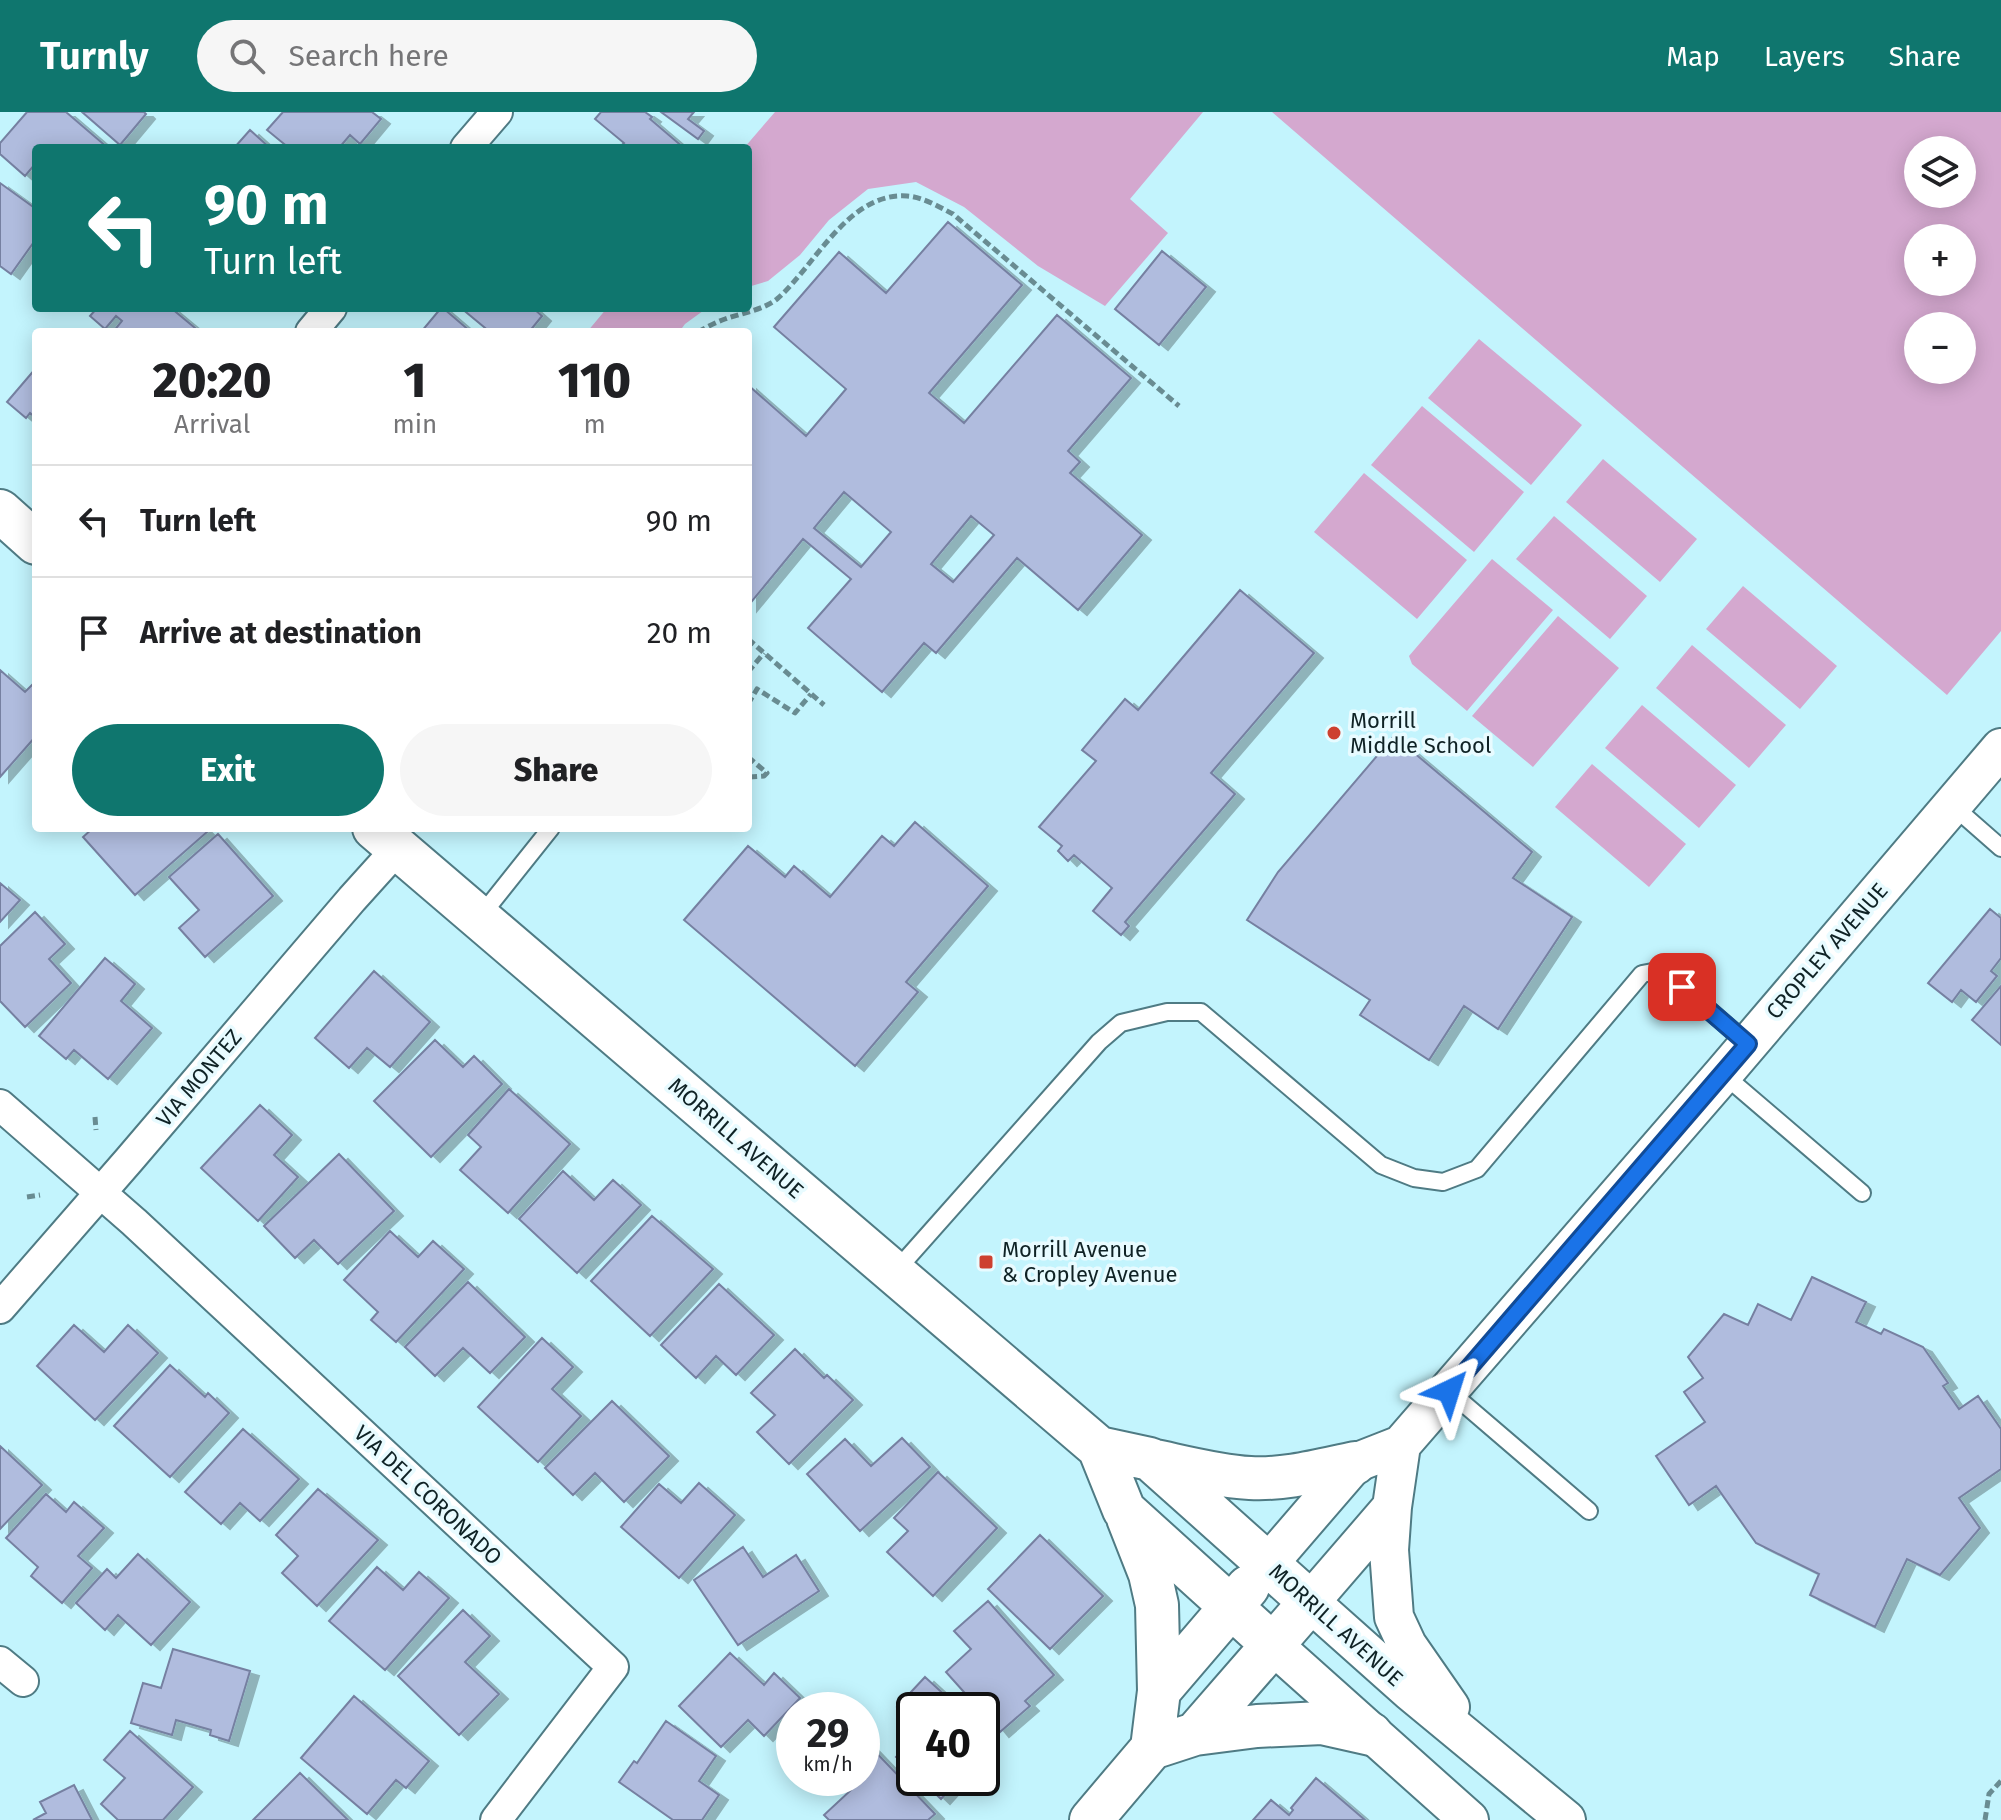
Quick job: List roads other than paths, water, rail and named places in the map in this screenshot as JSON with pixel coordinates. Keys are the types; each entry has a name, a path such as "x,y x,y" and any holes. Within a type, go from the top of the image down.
{"main road":[{"path":"0,511 32,539"},
{"name":"MORRILL AVENUE","path":"386,838 1099,1448 1124,1510 1273,1645"},
{"name":"MORRILL AVENUE","path":"1099,1448 1150,1459 1310,1602"},
{"path":"1150,1459 1253,1478 1355,1463"},
{"path":"1124,1510 1150,1574 1157,1605 1159,1691 1152,1748"},
{"name":"CROPLEY AVENUE","path":"1159,1691 1268,1564"},
{"path":"1195,1734 1310,1602"},
{"path":"1091,1820 1152,1748 1195,1734 1257,1726 1322,1723 1371,1734"}],"street":[{"path":"469,144 497,112"},
{"path":"314,328 328,312"},
{"name":"CROPLEY AVENUE","path":"1268,1564 1355,1463 1401,1445 2001,748"},
{"name":"VIA MONTEZ","path":"0,1308 352,899 386,838"},
{"path":"0,1105 101,1192"},
{"name":"VIA DEL CORONADO","path":"101,1192 613,1667 496,1820"},
{"path":"1401,1445 1389,1550 1394,1617 1407,1645 1479,1749"},
{"path":"1310,1602 1392,1507"},
{"name":"MORRILL AVENUE","path":"1310,1602 1410,1691 1566,1820"},
{"name":"MORRILL AVENUE","path":"1273,1645 1469,1820"}],"lane":[{"path":"1952,805 2001,848"},
{"path":"479,918 548,832"},
{"path":"894,1273 1099,1042 1121,1023 1167,1012 1201,1012 1381,1165 1414,1178 1443,1182 1477,1169 1642,974 1663,970 1748,1044"},
{"path":"1723,1074 1862,1193"},
{"path":"1449,1391 1589,1511"}],"place":[{"name":"Morrill Middle School","path":"1334,733"},
{"name":"Morrill Avenue & Cropley Avenue","path":"986,1262"}]}
